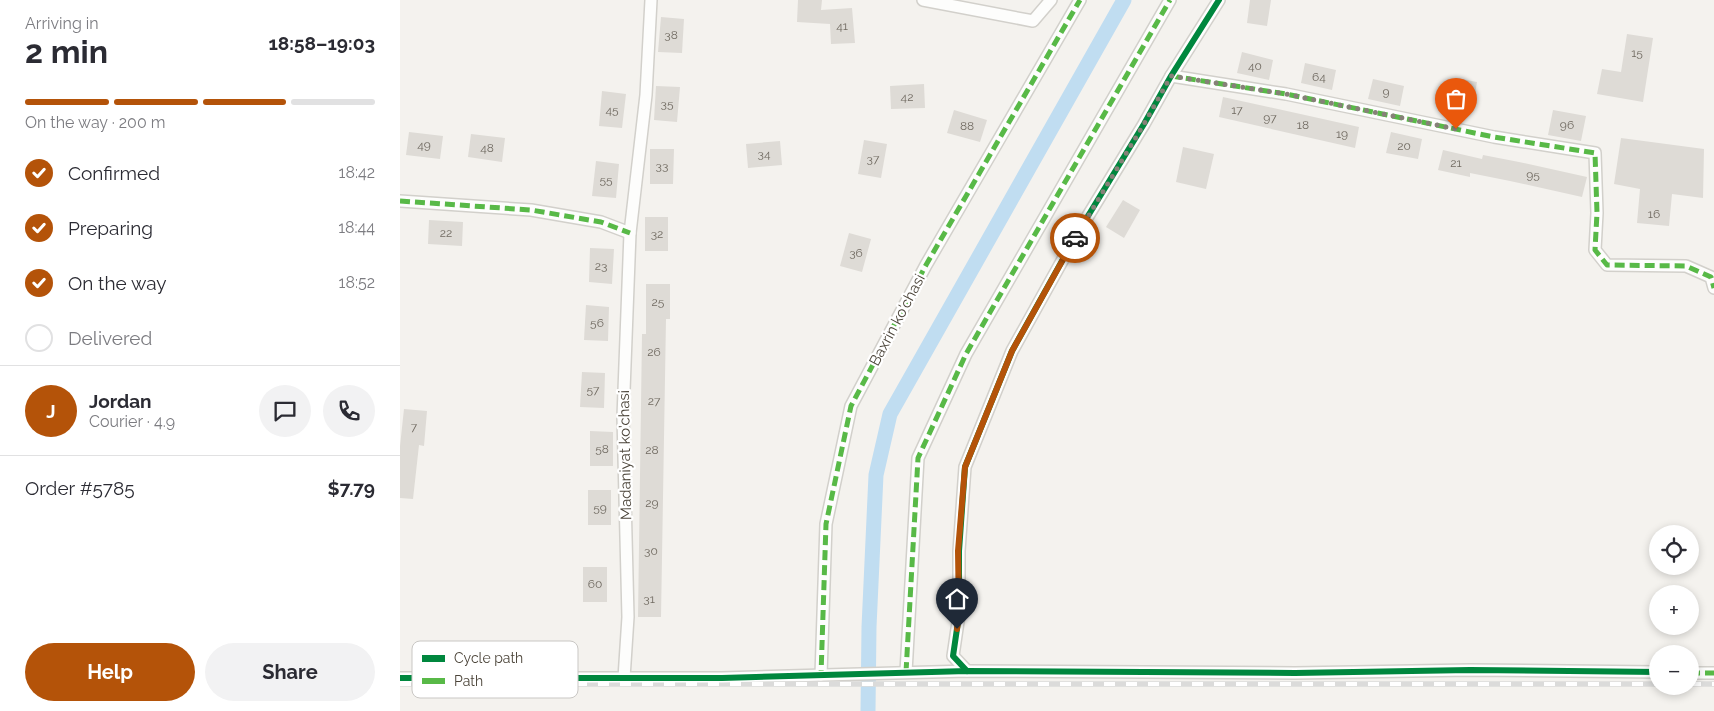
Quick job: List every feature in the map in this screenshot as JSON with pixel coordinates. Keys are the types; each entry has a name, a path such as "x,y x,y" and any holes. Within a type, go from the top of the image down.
{"street":[{"name":"Madaniyat ko'chasi","path":"624,678 628,617 623,417 630,233 646,95 651,0"},
{"path":"923,0 1033,21 1051,0"},
{"name":"Baxrin ko'chasi","path":"821,675 826,524 851,406 926,265 1080,0"},
{"path":"906,672 918,458 966,354 1170,0"},
{"path":"967,671 953,656 959,615 958,551 965,467 1012,351 1077,234 1171,76 1219,0"},
{"path":"1171,76 1286,94 1494,137 1595,153 1597,214 1595,250 1607,265 1686,266 1711,277 1714,288"},
{"path":"400,201 531,210 601,222 630,233"},
{"path":"578,678 967,671 1295,673 1470,670 1649,672"},
{"path":"1699,673 1714,673"}],"building":[{"path":"798,0 822,0 821,10 852,8 855,43 831,44 830,24 797,22"},
{"path":"1250,0 1271,0 1267,26 1247,23"},
{"path":"661,17 684,19 682,53 658,52"},
{"path":"1627,34 1653,38 1643,102 1597,94 1602,69 1621,72"},
{"path":"1242,52 1273,60 1269,80 1237,73"},
{"path":"1305,63 1336,70 1332,90 1301,83"},
{"path":"1456,78 1477,82 1472,113 1451,110"},
{"path":"1373,79 1404,86 1400,106 1368,99"},
{"path":"924,84 925,108 891,109 890,86"},
{"path":"656,86 680,87 677,122 654,120"},
{"path":"602,91 626,94 622,128 599,126"},
{"path":"1223,97 1359,127 1355,148 1219,117"},
{"path":"954,110 987,120 980,142 947,133"},
{"path":"1553,110 1586,116 1581,141 1548,135"},
{"path":"409,132 443,136 440,159 406,155"},
{"path":"1391,132 1422,139 1418,159 1386,153"},
{"path":"471,134 505,138 502,162 468,157"},
{"path":"1621,138 1704,149 1703,198 1672,194 1669,226 1637,223 1640,189 1614,184"},
{"path":"864,140 887,144 881,178 858,174"},
{"path":"780,141 782,165 748,168 746,144"},
{"path":"1183,147 1214,154 1206,189 1176,182"},
{"path":"650,149 674,149 673,184 650,184"},
{"path":"1443,150 1482,159 1483,155 1587,177 1582,197 1470,173 1470,177 1438,170"},
{"path":"596,161 619,164 616,198 592,196"},
{"path":"1123,200 1140,210 1124,238 1106,227"},
{"path":"645,217 668,217 668,251 645,251"},
{"path":"429,220 463,222 462,246 428,244"},
{"path":"849,233 871,239 862,272 840,266"},
{"path":"590,248 614,249 612,284 589,282"},
{"path":"646,284 670,284 670,319 666,319 661,617 638,617 642,334 646,334"},
{"path":"586,305 609,307 608,341 584,340"},
{"path":"582,372 605,373 604,408 580,407"},
{"path":"404,409 427,411 424,446 419,445 413,499 400,498 400,446"},
{"path":"590,431 613,432 613,466 590,466"},
{"path":"588,490 611,490 611,525 588,525"},
{"path":"583,567 607,567 607,602 583,602"}],"waterway":[{"path":"868,711 869,627 876,475 890,414 1124,0"}],"railway":[{"path":"400,684 412,684"},
{"path":"578,684 1649,684"},
{"path":"1699,684 1714,684"}],"marked path":[{"path":"826,675 821,675 826,524 851,406 926,265 1080,0"},
{"path":"906,672 918,458 966,354 1170,0"},
{"path":"1171,76 1286,94 1494,137 1595,153 1597,213 1595,250 1607,265 1686,266 1711,277 1714,288"},
{"path":"400,201 531,210 601,222 630,233"},
{"path":"1699,673 1714,673"}],"cycle path":[{"path":"967,671 953,656 959,615 959,551 965,467 1012,351 1077,234 1171,76 1219,0"},
{"path":"578,678 722,678 967,671 1295,673 1470,670 1649,672"},
{"path":"400,678 412,678"}],"way so far":[{"path":"1075,238 1171,76 1286,94 1456,129"}],"route":[{"path":"957,629 959,615 958,551 965,467 1012,351 1075,238"}]}
